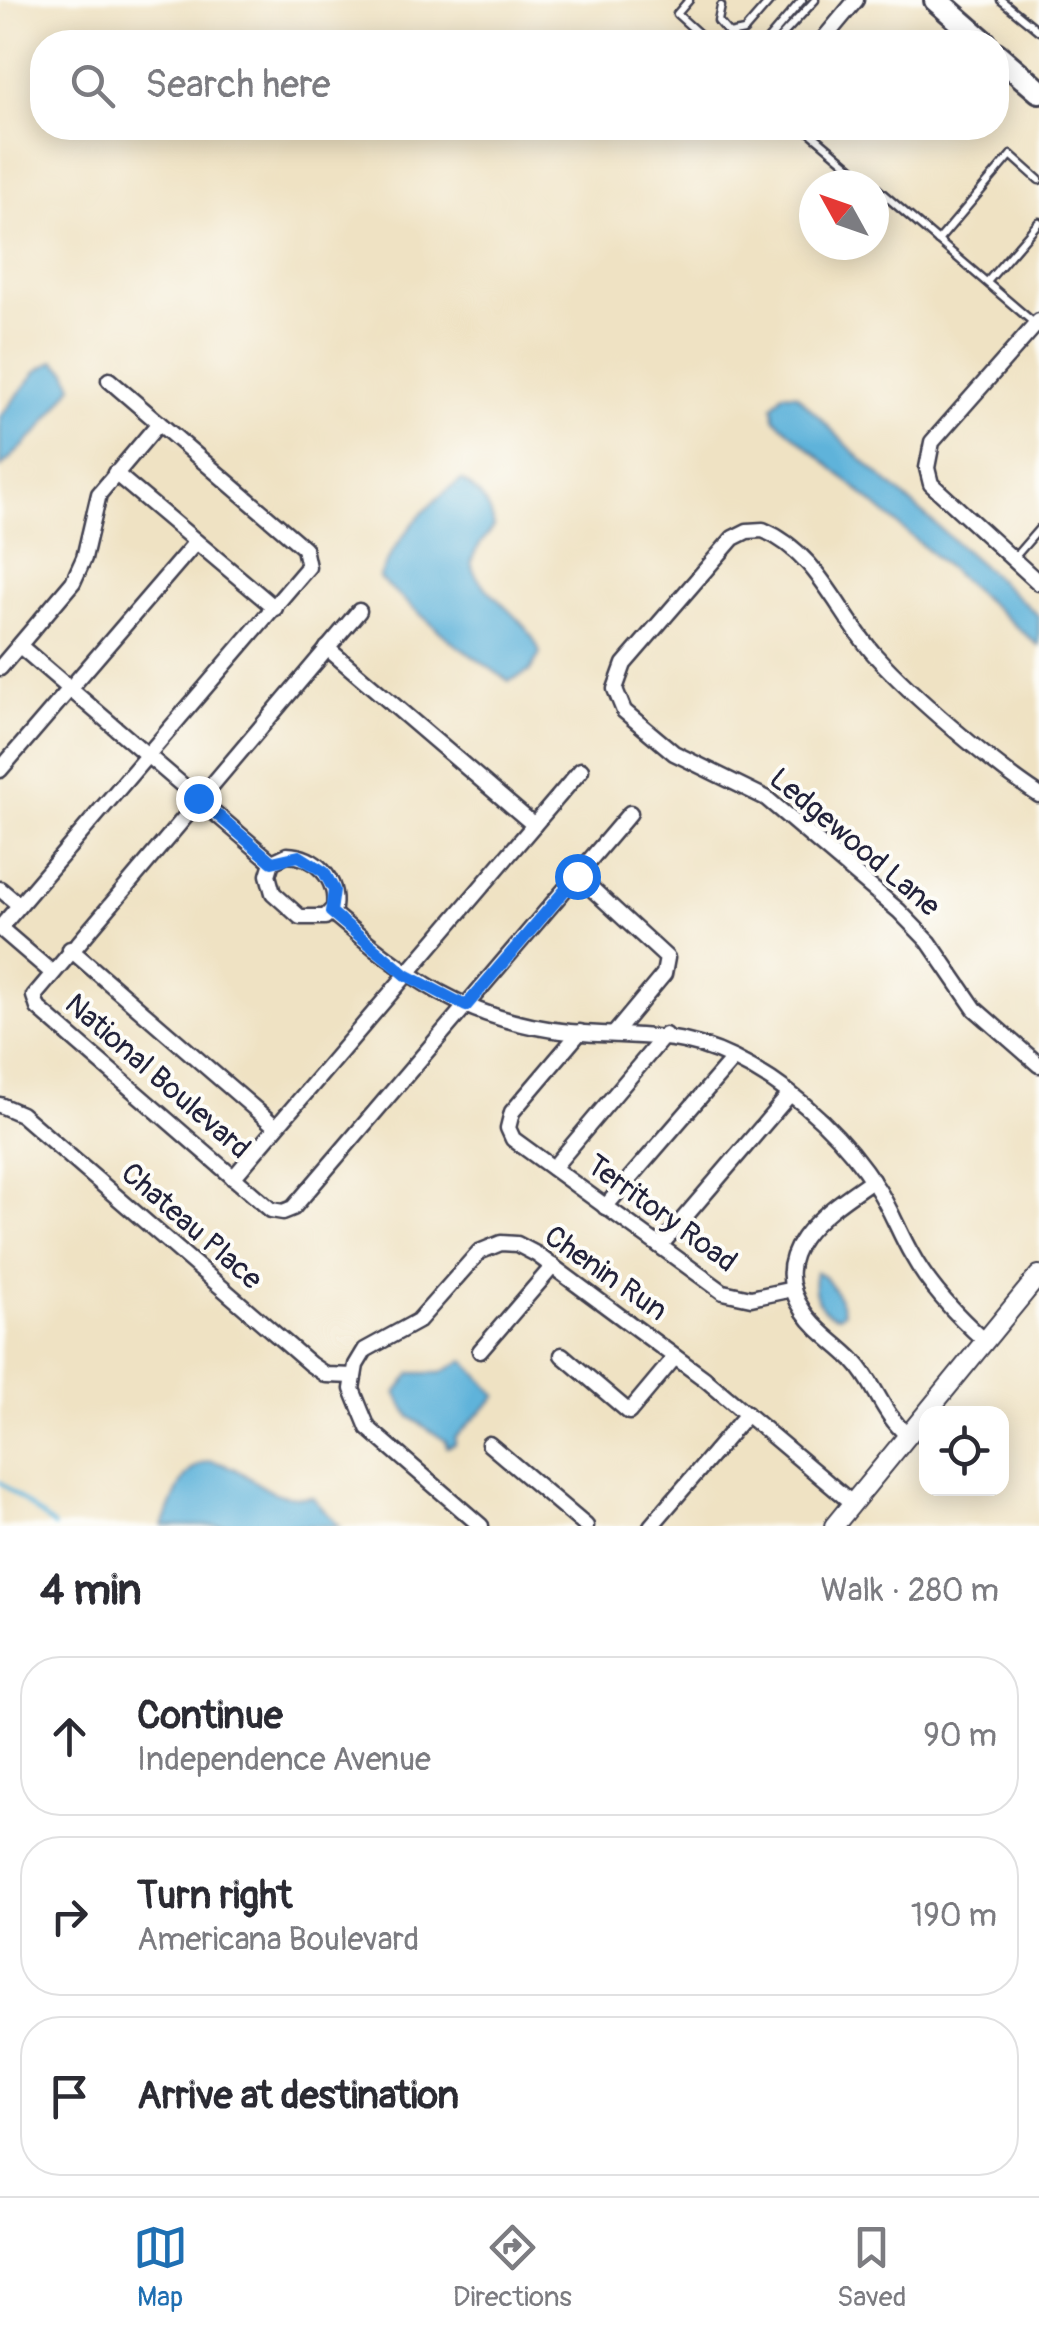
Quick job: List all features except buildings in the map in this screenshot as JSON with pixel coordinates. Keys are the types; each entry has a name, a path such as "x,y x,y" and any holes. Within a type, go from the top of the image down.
{"main road":[{"path":"936,0 970,30"},
{"path":"1009,65 1039,91"}],"street":[{"path":"832,30 856,0"},
{"path":"1038,324 932,442 927,468 937,492 1039,583"},
{"path":"0,928 307,570 306,550 109,380"},
{"path":"0,668 72,582 87,548 96,500 159,423"},
{"path":"116,473 275,608"},
{"name":"Ledgewood Lane","path":"1039,795 880,660 819,575 771,534 753,530 733,538 617,676 615,689 622,708 668,748 766,798 899,911 929,942 979,1014 1039,1065"},
{"path":"0,770 196,542"},
{"path":"50,971 358,611"},
{"path":"20,646 272,862"},
{"path":"327,648 534,825"},
{"path":"233,1178 581,770"},
{"path":"466,1006 630,813"},
{"path":"272,862 299,856 319,868 334,890 331,912"},
{"path":"272,862 270,888 288,910 315,920 331,912"},
{"path":"577,876 667,958 664,974 615,1033"},
{"path":"0,889 19,906"},
{"path":"331,912 406,975 466,1006 514,1021 580,1032 665,1035 733,1058 790,1094 829,1128 872,1180 930,1283 985,1342"},
{"name":"National Boulevard","path":"0,928 50,971 34,993 38,1008 271,1210 283,1212 292,1208 466,1006"},
{"path":"70,949 276,1127"},
{"name":"Territory Road","path":"580,1032 512,1112 508,1128 516,1141 730,1296 751,1298 793,1289"},
{"path":"552,1168 665,1035"},
{"path":"606,1207 733,1058"},
{"path":"660,1246 790,1094"},
{"name":"Chateau Place","path":"0,1105 21,1114 310,1364 326,1374 354,1376"},
{"path":"872,1180 806,1231 794,1253 793,1289 804,1313 858,1366 882,1410 908,1436"},
{"name":"Chenin Run","path":"354,1376 365,1350 418,1321 485,1248 516,1244 553,1266 675,1357 853,1504"},
{"path":"480,1352 553,1266"},
{"path":"834,1526 1039,1275"},
{"path":"562,1356 629,1412 675,1357"},
{"path":"354,1376 355,1402 368,1428 481,1526"},
{"path":"650,1526 746,1414"},
{"path":"490,1444 586,1526"}],"lane":[{"path":"689,0 676,14 694,30"},
{"path":"745,30 772,0"},
{"path":"776,30 802,0"},
{"path":"787,30 815,0"},
{"path":"1001,0 1039,31"},
{"path":"721,6 718,22 725,30"},
{"path":"819,140 854,170"},
{"path":"938,241 1011,156 1039,180"},
{"path":"889,200 1038,324"},
{"path":"987,282 1039,222"},
{"path":"1012,560 1039,529"}],"water":[{"path":"54,361 67,371 73,386 39,431 0,468 0,417 37,371"},
{"path":"783,393 796,394 860,458 1039,616 1039,646 774,418 773,406"},
{"path":"462,480 483,500 494,527 475,551 473,569 525,628 540,654 529,672 509,681 452,642 379,578 414,523"},
{"path":"816,1272 837,1295 844,1312 839,1316 821,1306 815,1286"},
{"path":"464,1360 497,1396 455,1438 455,1444 447,1447 446,1441 410,1417 396,1393 411,1373 441,1373"},
{"path":"211,1461 239,1471 279,1494 312,1497 339,1526 163,1526 185,1477 192,1469"}],"waterway":[{"path":"0,1482 54,1526"}],"route":[{"path":"198,798 272,862 292,855 319,868 334,890 331,912 406,975 466,1006 577,876"}]}
